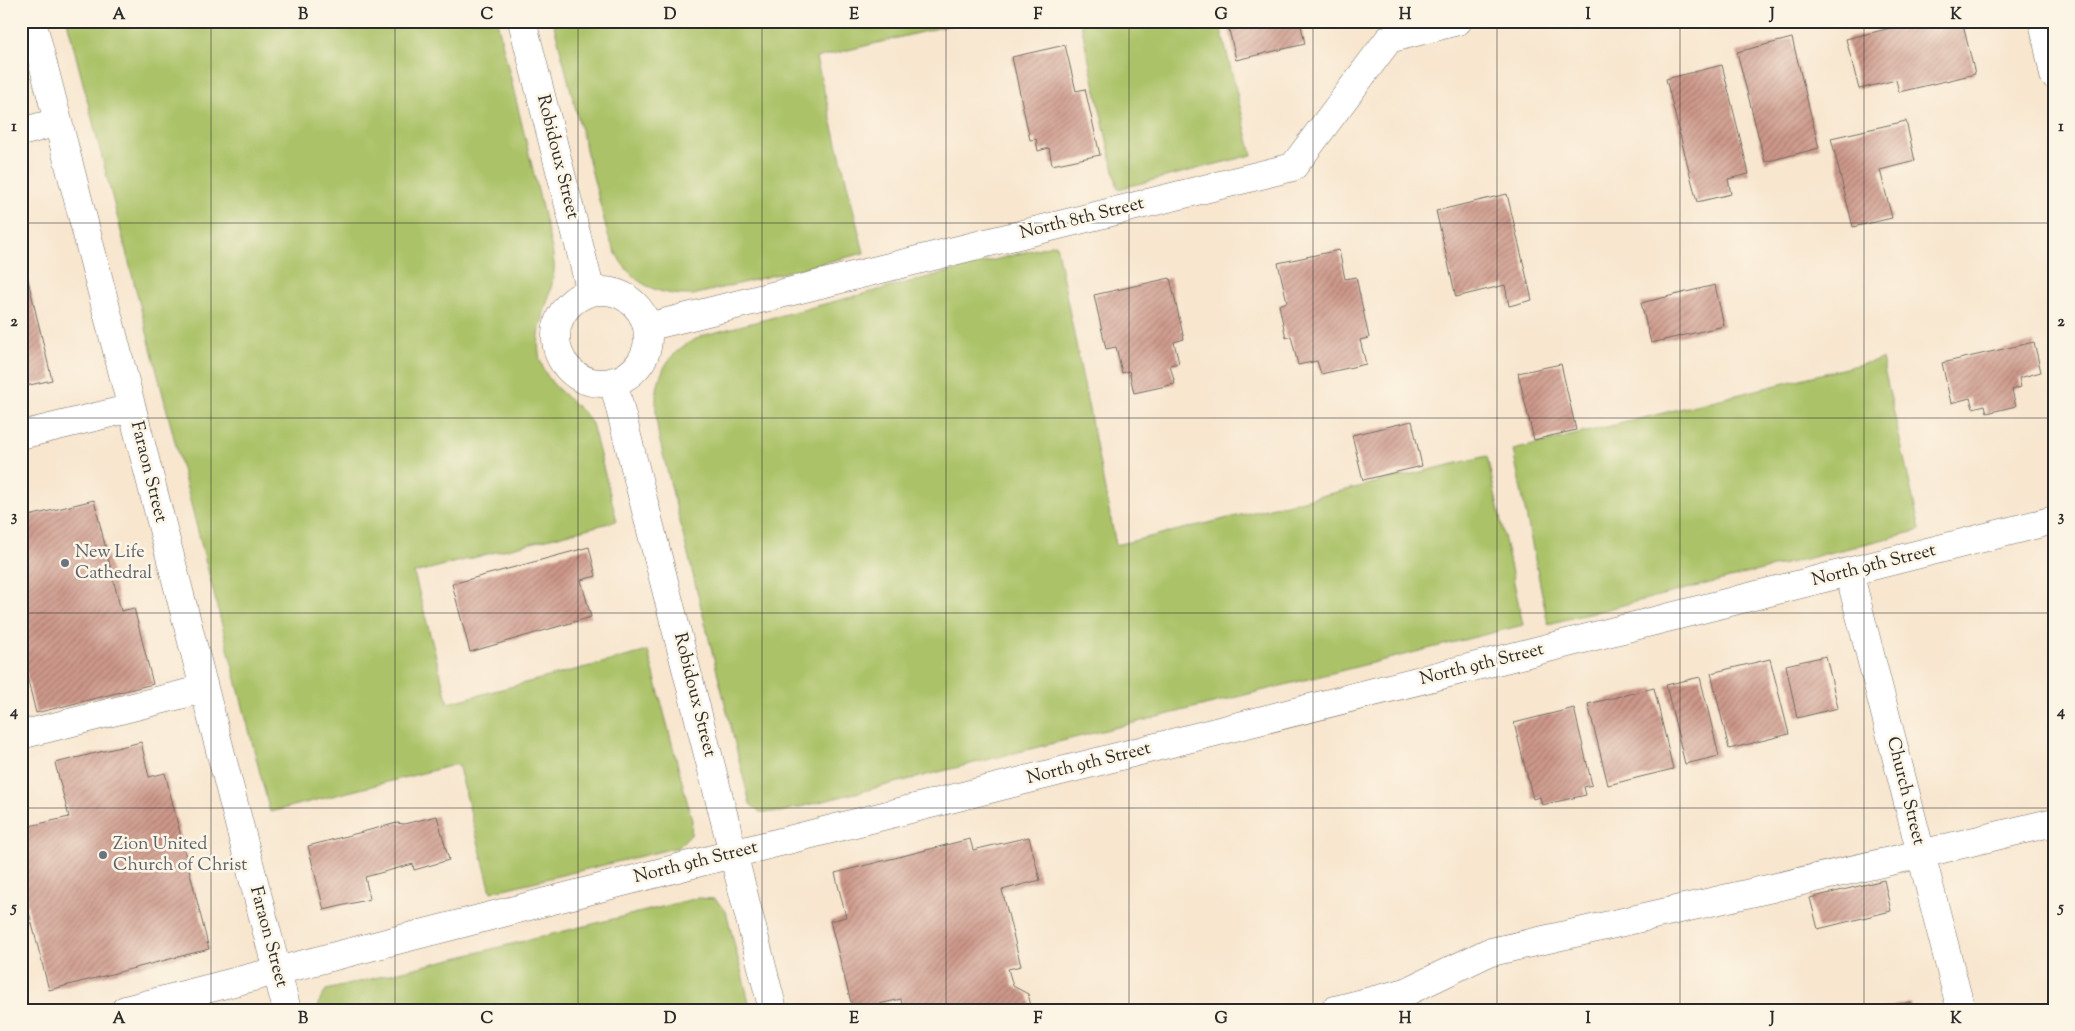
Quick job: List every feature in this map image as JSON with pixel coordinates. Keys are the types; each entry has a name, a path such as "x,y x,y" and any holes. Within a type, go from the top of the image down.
{"street":[{"name":"Faraon Street","path":"32,21 287,1010"},
{"name":"Robidoux Street","path":"522,21 591,292"},
{"name":"North 8th Street","path":"647,327 1293,167 1390,39 1458,21"},
{"path":"2043,21 2054,75"},
{"path":"21,132 58,122"},
{"path":"606,291 627,297 639,310 647,327 649,341 642,360 631,373 613,380 599,382 583,380 565,365 560,354 557,326 561,314 573,300 591,292 606,291"},
{"name":"Robidoux Street","path":"613,380 773,1010"},
{"path":"21,435 132,408"},
{"name":"North 9th Street","path":"125,1010 276,970 2054,520"},
{"name":"Church Street","path":"1849,572 1961,1010"},
{"path":"21,735 204,689"},
{"path":"1335,1010 1406,992 1487,953 2054,822"}],"green space":[{"path":"67,21 497,21 554,261 552,285 539,338 541,364 548,377 558,389 582,411 592,424 617,521 414,573 448,703 648,651 692,820 691,835 679,847 491,892 458,764 270,812"},
{"path":"553,21 967,21 816,58 864,253 693,295 663,292 650,288 630,273 614,250 608,235"},
{"path":"1080,21 1219,21 1252,155 1118,189"},
{"path":"1056,244 1116,545 1487,456 1523,625 780,812 760,812 750,804 659,438 656,404 657,389 667,363 676,352 705,335"},
{"path":"1882,359 1920,530 1548,624 1513,450"},
{"path":"698,898 715,899 726,911 751,1010 318,1010 318,1004 326,990"}],"building":[{"path":"1236,21 1300,21 1305,44 1236,60 1228,25 1237,23"},
{"path":"1919,21 1962,21 1975,74 1899,92 1896,80 1859,89 1846,39"},
{"path":"1792,38 1819,148 1765,162 1737,52"},
{"path":"1065,45 1076,91 1085,89 1100,155 1052,165 1049,148 1038,151 1036,139 1030,140 1012,57"},
{"path":"1722,65 1749,174 1728,179 1731,194 1697,202 1666,79"},
{"path":"1906,121 1915,161 1880,170 1892,218 1853,227 1831,138"},
{"path":"1507,194 1532,300 1509,306 1505,285 1456,297 1436,211"},
{"path":"1339,250 1345,279 1356,277 1369,338 1360,340 1366,364 1321,374 1317,361 1298,365 1291,336 1286,338 1279,305 1287,302 1278,263"},
{"path":"21,251 52,380 21,387"},
{"path":"1170,278 1184,339 1174,342 1179,363 1170,365 1175,384 1134,393 1129,371 1122,373 1116,347 1106,349 1094,295"},
{"path":"1715,285 1724,326 1651,343 1641,303"},
{"path":"2034,342 2041,372 2019,378 2021,387 2012,390 2016,406 1987,413 1985,405 1973,408 1970,398 1951,403 1942,363"},
{"path":"1561,364 1576,430 1534,440 1518,373"},
{"path":"1412,421 1422,466 1363,480 1352,435"},
{"name":"New Life Cathedral","path":"94,500 121,611 134,608 153,684 36,713 21,652 21,518"},
{"path":"589,547 596,576 581,580 591,617 470,652 452,584"},
{"path":"1826,656 1838,708 1797,718 1786,665"},
{"path":"1770,659 1789,734 1729,749 1711,673"},
{"path":"1700,677 1719,756 1685,764 1666,685"},
{"path":"1654,688 1673,769 1608,785 1588,704"},
{"path":"1574,708 1592,785 1584,787 1586,795 1542,805 1540,797 1533,799 1514,723"},
{"name":"Zion United Church of Christ","path":"141,742 149,777 165,773 209,949 49,990 21,881 21,828 69,817 55,763"},
{"path":"437,816 449,860 414,870 413,864 365,877 370,899 324,910 308,846 397,823 404,824"},
{"path":"1029,837 1040,880 1002,890 1021,966 1008,969 1013,986 1028,994 1032,1010 903,1010 901,999 853,1010 830,921 846,917 835,873 970,839 973,850"},
{"path":"1884,880 1891,911 1818,929 1810,898"},
{"path":"1910,1002 1912,1010 1882,1010 1882,1009"}],"place":[{"name":"New Life Cathedral","path":"65,563"},
{"name":"Zion United Church of Christ","path":"103,855"}]}
